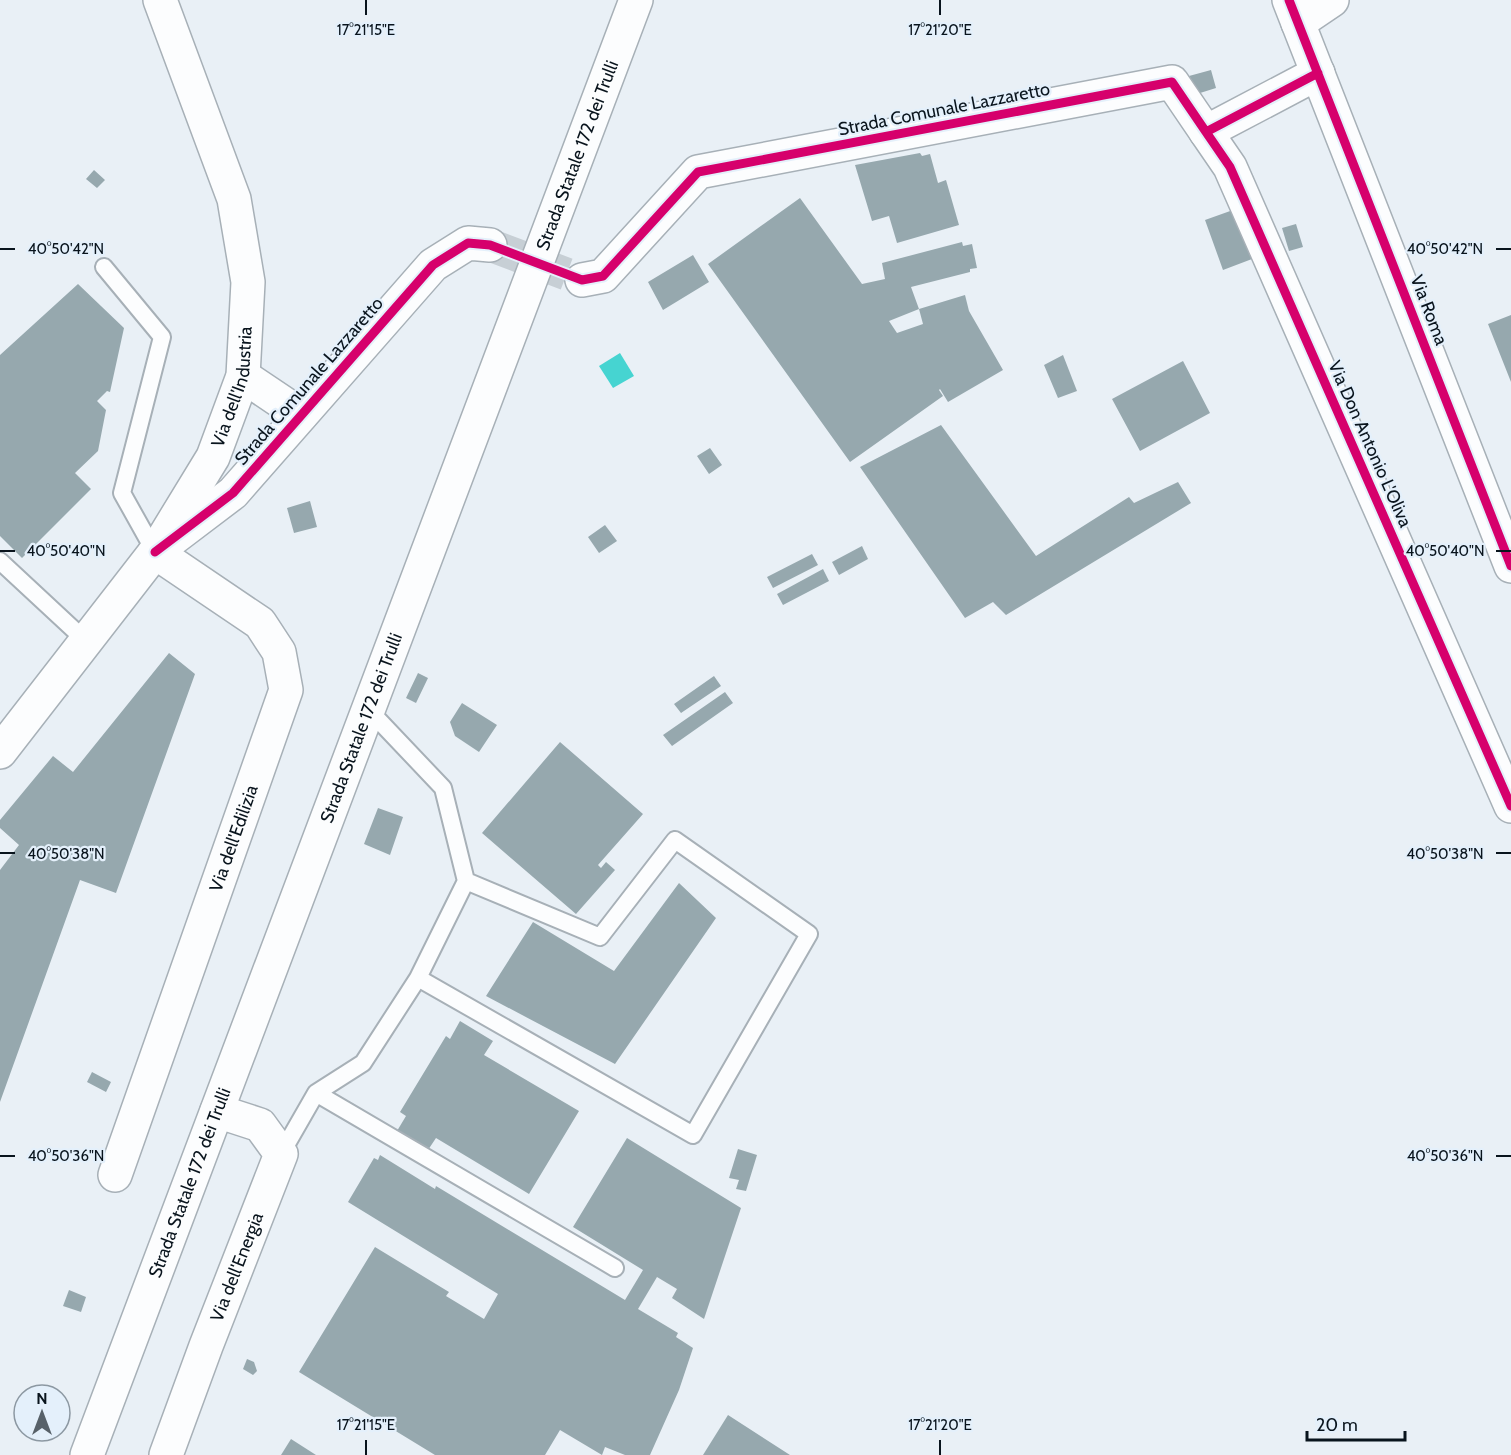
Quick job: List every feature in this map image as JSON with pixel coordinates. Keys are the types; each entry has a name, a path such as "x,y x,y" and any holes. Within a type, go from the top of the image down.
{"street":[{"name":"Via dell'Industria","path":"0,752 155,552 213,457 243,376 248,282 234,199 160,0"},
{"name":"Strada Statale 172 dei Trulli","path":"87,1455 630,14 649,0"},
{"path":"1293,12 1332,0"},
{"name":"Via Roma","path":"1293,12 1511,566"},
{"path":"1206,132 1318,73"},
{"name":"Strada Comunale Lazzaretto","path":"582,280 603,276 698,172 1172,82 1206,132"},
{"name":"Via Don Antonio L'Oliva","path":"1206,132 1230,167 1511,806"},
{"name":"Strada Comunale Lazzaretto","path":"155,552 233,492 433,265 468,243 490,245"},
{"name":"Strada Comunale Lazzaretto","path":"243,376 301,415"},
{"name":"Via dell'Edilizia","path":"115,1175 286,690 279,652 260,623 155,552"},
{"path":"217,1111 260,1125 281,1154"},
{"name":"Via dell'Energia","path":"166,1455 281,1154"}],"lane":[{"path":"104,267 162,337 122,493 155,552"},
{"path":"0,561 86,640"},
{"path":"281,1154 316,1093 363,1063 418,978 466,881 443,788 368,709"},
{"path":"418,978 693,1135 809,934 675,840 600,937 466,881"},
{"path":"316,1093 615,1268"}],"water":[{"path":"620,353 634,376 613,388 599,366"}],"building":[{"path":"1211,70 1216,88 1200,93 1189,76"},
{"path":"920,153 922,156 930,154 938,183 946,180 959,225 897,243 889,216 872,221 855,165"},
{"path":"94,170 105,180 97,188 86,179"},
{"path":"800,198 862,284 885,279 882,263 962,242 963,246 972,244 977,268 970,269 970,272 911,287 919,309 965,295 969,311 1003,370 948,402 940,389 943,396 850,462 708,264","holes":["919,309 923,324 897,333 889,321"]},
{"path":"1233,210 1252,259 1223,270 1205,220"},
{"path":"1296,224 1303,247 1289,251 1282,228"},
{"path":"693,255 709,282 663,310 648,282"},
{"path":"78,284 124,328 110,392 107,391 97,401 106,410 98,451 75,473 91,489 22,558 0,536 0,355"},
{"path":"1511,315 1511,382 1488,324"},
{"path":"1063,355 1077,391 1058,398 1044,365"},
{"path":"1183,361 1210,413 1140,451 1112,399"},
{"path":"941,425 1036,556 1129,497 1134,503 1178,482 1191,503 1006,615 993,602 965,618 860,467"},
{"path":"710,448 722,465 709,474 697,456"},
{"path":"310,501 317,527 294,533 287,508"},
{"path":"605,525 617,541 599,553 588,537"},
{"path":"862,546 868,559 839,575 832,562"},
{"path":"812,554 818,565 773,588 767,577"},
{"path":"823,569 829,581 783,605 777,594"},
{"path":"169,653 195,674 116,893 80,880 0,1102 0,870 19,845 0,828 0,820 53,756 73,772"},
{"path":"418,673 428,678 416,703 406,698"},
{"path":"714,676 721,686 681,713 674,704"},
{"path":"725,692 733,703 672,746 663,735"},
{"path":"462,703 497,725 479,752 455,736 450,722"},
{"path":"560,742 643,814 598,865 601,868 606,862 615,870 576,914 482,833"},
{"path":"378,808 403,817 390,855 364,844"},
{"path":"679,883 716,918 615,1064 486,996 533,922 614,971"},
{"path":"460,1021 493,1041 484,1055 579,1111 529,1194 436,1138 428,1150 397,1131 406,1116 400,1112 446,1036 450,1039"},
{"path":"92,1072 111,1082 106,1092 87,1082"},
{"path":"627,1138 741,1208 704,1319 672,1298 677,1289 657,1277 638,1309 678,1333 676,1337 693,1348 679,1390 650,1455 625,1455 605,1447 602,1455 560,1430 545,1455 435,1455 299,1372 375,1247 449,1292 446,1296 484,1319 498,1294 348,1202 374,1158 378,1160 380,1155 435,1189 436,1186 625,1300 643,1270 573,1227"},
{"path":"738,1149 757,1155 746,1191 736,1189 739,1180 729,1178"},
{"path":"69,1290 86,1297 81,1312 63,1306"},
{"path":"247,1359 254,1362 257,1371 253,1375 243,1369"},
{"path":"728,1415 790,1455 703,1455"},
{"path":"291,1439 316,1455 281,1455"}],"tunnel":[{"path":"490,245 582,280"}],"cycle path":[{"path":"1289,0 1511,566"},
{"path":"155,552 233,493 433,265 468,243 490,245 582,280 603,276 698,172 1172,82 1206,132 1318,73"},
{"path":"1206,132 1230,167 1511,806"}]}
